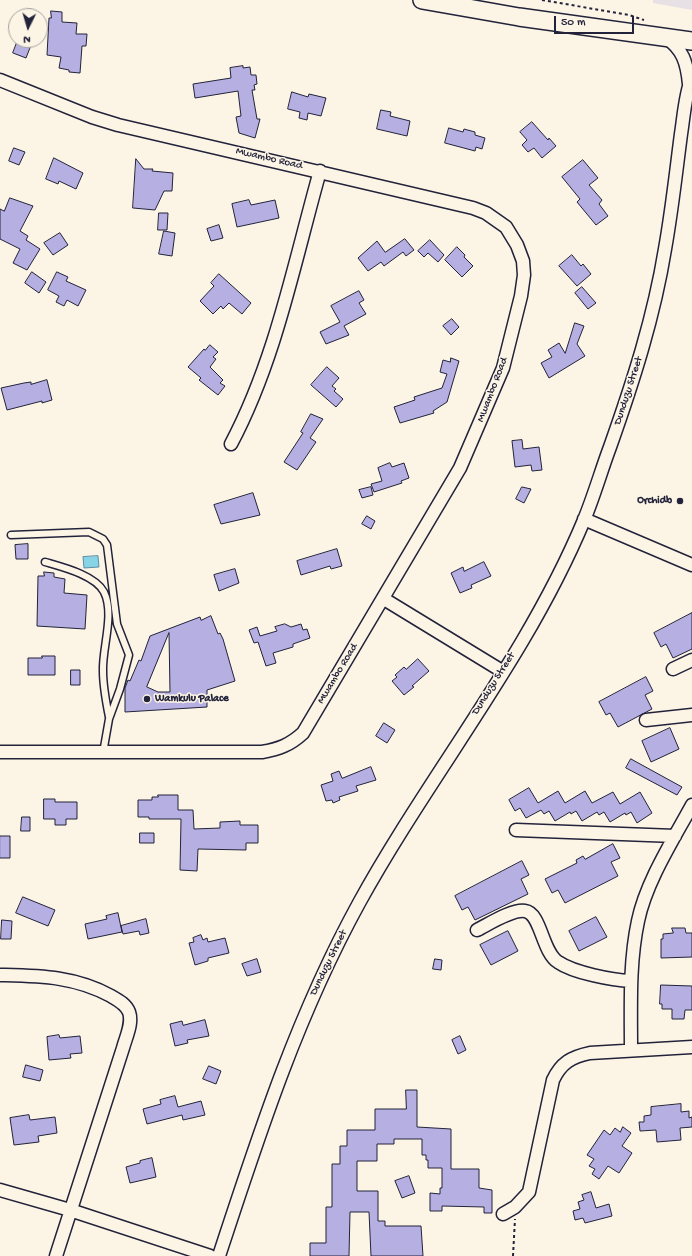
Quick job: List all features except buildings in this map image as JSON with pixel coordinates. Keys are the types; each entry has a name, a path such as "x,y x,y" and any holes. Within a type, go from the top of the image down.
{"main road":[{"path":"422,0 519,17 692,41"}],"street":[{"name":"Dunduzu Street","path":"220,1256 262,1123 284,1064 333,954 388,854 530,627 584,519 638,364 660,277 691,80 685,58 674,44 665,37"},
{"name":"Mwambo Road","path":"0,80 79,112 118,124 473,208 486,213 506,227 517,245 523,261 524,275 521,296 504,368 460,468 303,733 284,747 262,752 0,752"},
{"path":"231,444 244,421 263,372 320,171"},
{"path":"584,519 692,565"},
{"path":"384,598 502,671"},
{"path":"673,670 692,660"},
{"path":"646,720 692,715"},
{"path":"631,1050 631,981 634,947 642,906 675,836 692,805"},
{"path":"516,830 675,836"},
{"path":"477,930 517,911 526,910 534,915 550,955 558,962 608,979 631,981"},
{"path":"0,975 53,976 76,981 100,990 116,999 124,1004 129,1012 130,1023 123,1048 56,1256"},
{"path":"502,1214 515,1207 529,1192 557,1070 565,1062 576,1056 631,1050 692,1047"},
{"path":"0,1190 70,1210 210,1256"}],"lane":[{"path":"11,535 89,532 103,539 107,546 117,624 129,655 120,689 109,719 103,753"},
{"path":"45,562 72,570 94,582 104,592 107,606 108,630 103,670 109,719"}],"path":[{"path":"513,1256 515,1207"}],"shaded area":[{"path":"653,0 692,0 692,10 653,3"}],"water":[{"path":"98,556 99,567 84,568 83,557"}],"place":[{"name":"Orchidb","path":"680,501"},
{"name":"Wamkulu Palace","path":"147,699"}]}
